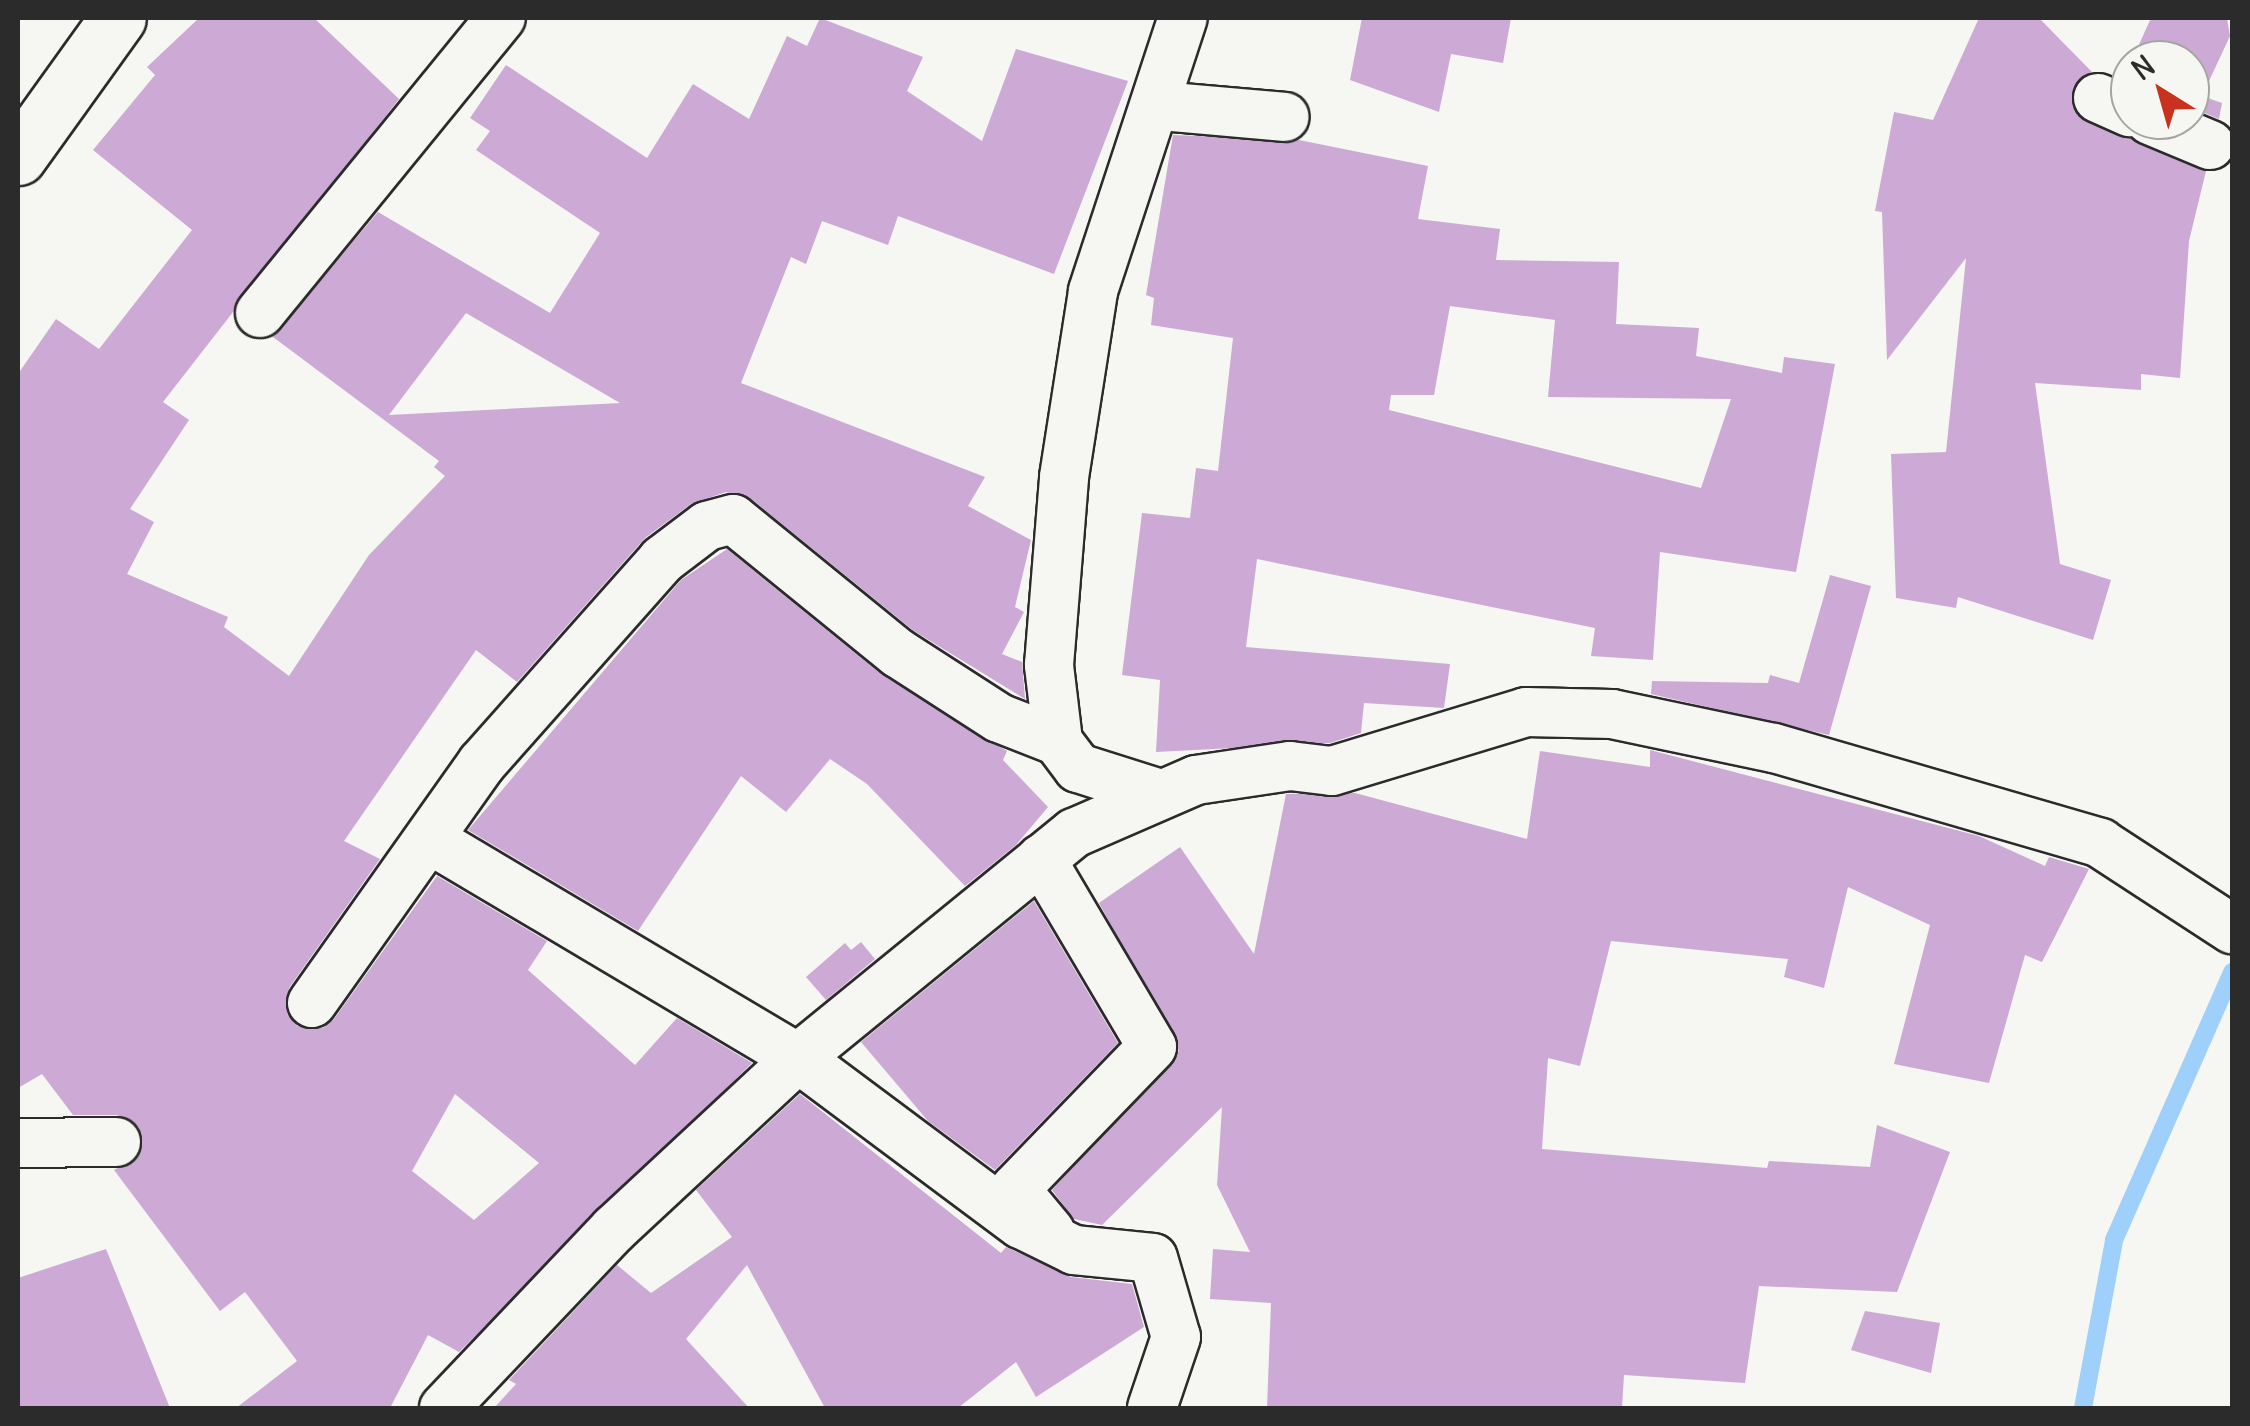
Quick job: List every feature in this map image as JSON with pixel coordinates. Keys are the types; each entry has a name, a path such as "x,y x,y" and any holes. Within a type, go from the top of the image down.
{"street":[{"path":"18,156 118,18"},
{"path":"260,313 501,18"},
{"path":"1157,793 1109,784 1078,768 1058,740 1049,664 1062,496 1093,292 1160,106 1183,18"},
{"path":"1160,106 1285,118"},
{"path":"2196,140 2210,146"},
{"path":"312,1003 482,763 662,560 733,519 898,653 999,718 1058,740"},
{"path":"444,1408 614,1229 798,1058 1041,859 1157,793 1290,766 1332,772 1526,712 1612,714 1774,748 2100,843 2224,924"},
{"path":"429,840 798,1058 1021,1224 1074,1250 1153,1258"},
{"path":"1041,859 1152,1047 1016,1189 1061,1242 1153,1258"},
{"path":"18,1143 116,1142"},
{"path":"1152,1408 1176,1337 1153,1258"}],"building":[{"path":"199,18 314,18 399,99 163,402 189,420 130,509 154,522 127,574 228,617 224,627 289,676 369,555 445,476 434,467 439,461 273,337 378,212 550,313 600,233 476,150 490,131 470,118 506,65 647,158 693,84 749,119 787,36 807,46 820,18 923,57 907,91 982,141 1016,49 1128,81 1054,274 898,216 888,245 822,221 806,264 791,257 741,383 985,477 968,506 1031,540 1015,607 1024,612 1002,654 1022,662 1025,699 914,631 750,498 726,492 691,504 645,538 517,682 476,650 344,841 380,859 289,988 287,1014 297,1026 323,1028 334,1019 437,876 547,941 528,970 635,1065 677,1018 752,1063 459,1352 428,1335 390,1408 236,1408 297,1361 245,1292 220,1311 114,1170 139,1156 139,1127 117,1115 73,1115 42,1074 18,1088 18,374 56,319 99,349 192,230 93,150 155,75 147,67","holes":["466,313 620,403 389,415","455,1094 539,1163 474,1220 412,1171"]},
{"path":"1362,18 1511,18 1503,63 1451,54 1439,112 1350,80"},
{"path":"1979,18 2039,18 2092,72 2073,88 2077,115 2110,129 2110,140 2135,140 2206,171 2189,241 2180,378 2141,374 2141,390 2035,383 2060,564 2111,580 2093,640 1958,597 1956,608 1896,598 1891,454 1946,452 1966,258 1887,360 1882,212 1875,211 1894,112 1933,120"},
{"path":"2151,18 2227,18 2230,36 2210,79 2210,40 2141,40"},
{"path":"2210,99 2222,103 2219,119 2210,115"},
{"path":"1173,135 1299,140 1428,166 1418,219 1500,229 1496,260 1619,262 1616,324 1699,328 1696,356 1782,373 1784,357 1835,364 1796,572 1660,552 1653,660 1591,656 1595,628 1257,559 1246,647 1450,664 1444,708 1364,703 1361,733 1330,743 1156,752 1160,680 1122,675 1142,513 1190,518 1196,468 1218,471 1233,338 1151,325 1154,298 1146,295","holes":["1450,306 1555,320 1548,397 1731,399 1701,488 1389,410 1391,395 1434,395"]},
{"path":"727,549 881,674 1007,751 1003,760 1048,807 1016,845 965,886 867,784 830,759 786,812 741,776 638,931 468,830 681,580"},
{"path":"1830,575 1871,586 1829,735 1651,694 1652,681 1768,683 1770,675 1799,683"},
{"path":"1650,750 1979,836 2045,866 2049,857 2089,869 2042,962 2025,955 1989,1083 1894,1064 1930,925 1848,887 1824,988 1784,977 1788,959 1611,941 1580,1066 1548,1058 1542,1149 1767,1168 1769,1161 1870,1167 1877,1125 1950,1152 1897,1292 1759,1286 1745,1383 1624,1375 1622,1408 1267,1408 1271,1303 1210,1299 1213,1249 1250,1252 1217,1185 1222,1107 1102,1225 1074,1219 1052,1190 1179,1051 1099,903 1180,847 1254,954 1286,794 1355,793 1527,839 1540,751 1650,767"},
{"path":"1034,901 1118,1043 995,1170 928,1121 861,1042"},
{"path":"861,942 875,959 826,1000 806,977 845,943 851,950"},
{"path":"800,1094 1001,1253 1006,1247 1071,1277 1132,1284 1144,1327 1036,1397 1016,1362 958,1408 825,1408 747,1265 686,1339 749,1408 494,1408 516,1384 509,1380 617,1265 651,1293 732,1237 696,1190"},
{"path":"106,1249 170,1408 18,1408 18,1278"},
{"path":"1865,1311 1940,1323 1931,1373 1851,1350"}],"waterway":[{"path":"2083,1408 2114,1240 2232,972"}]}
